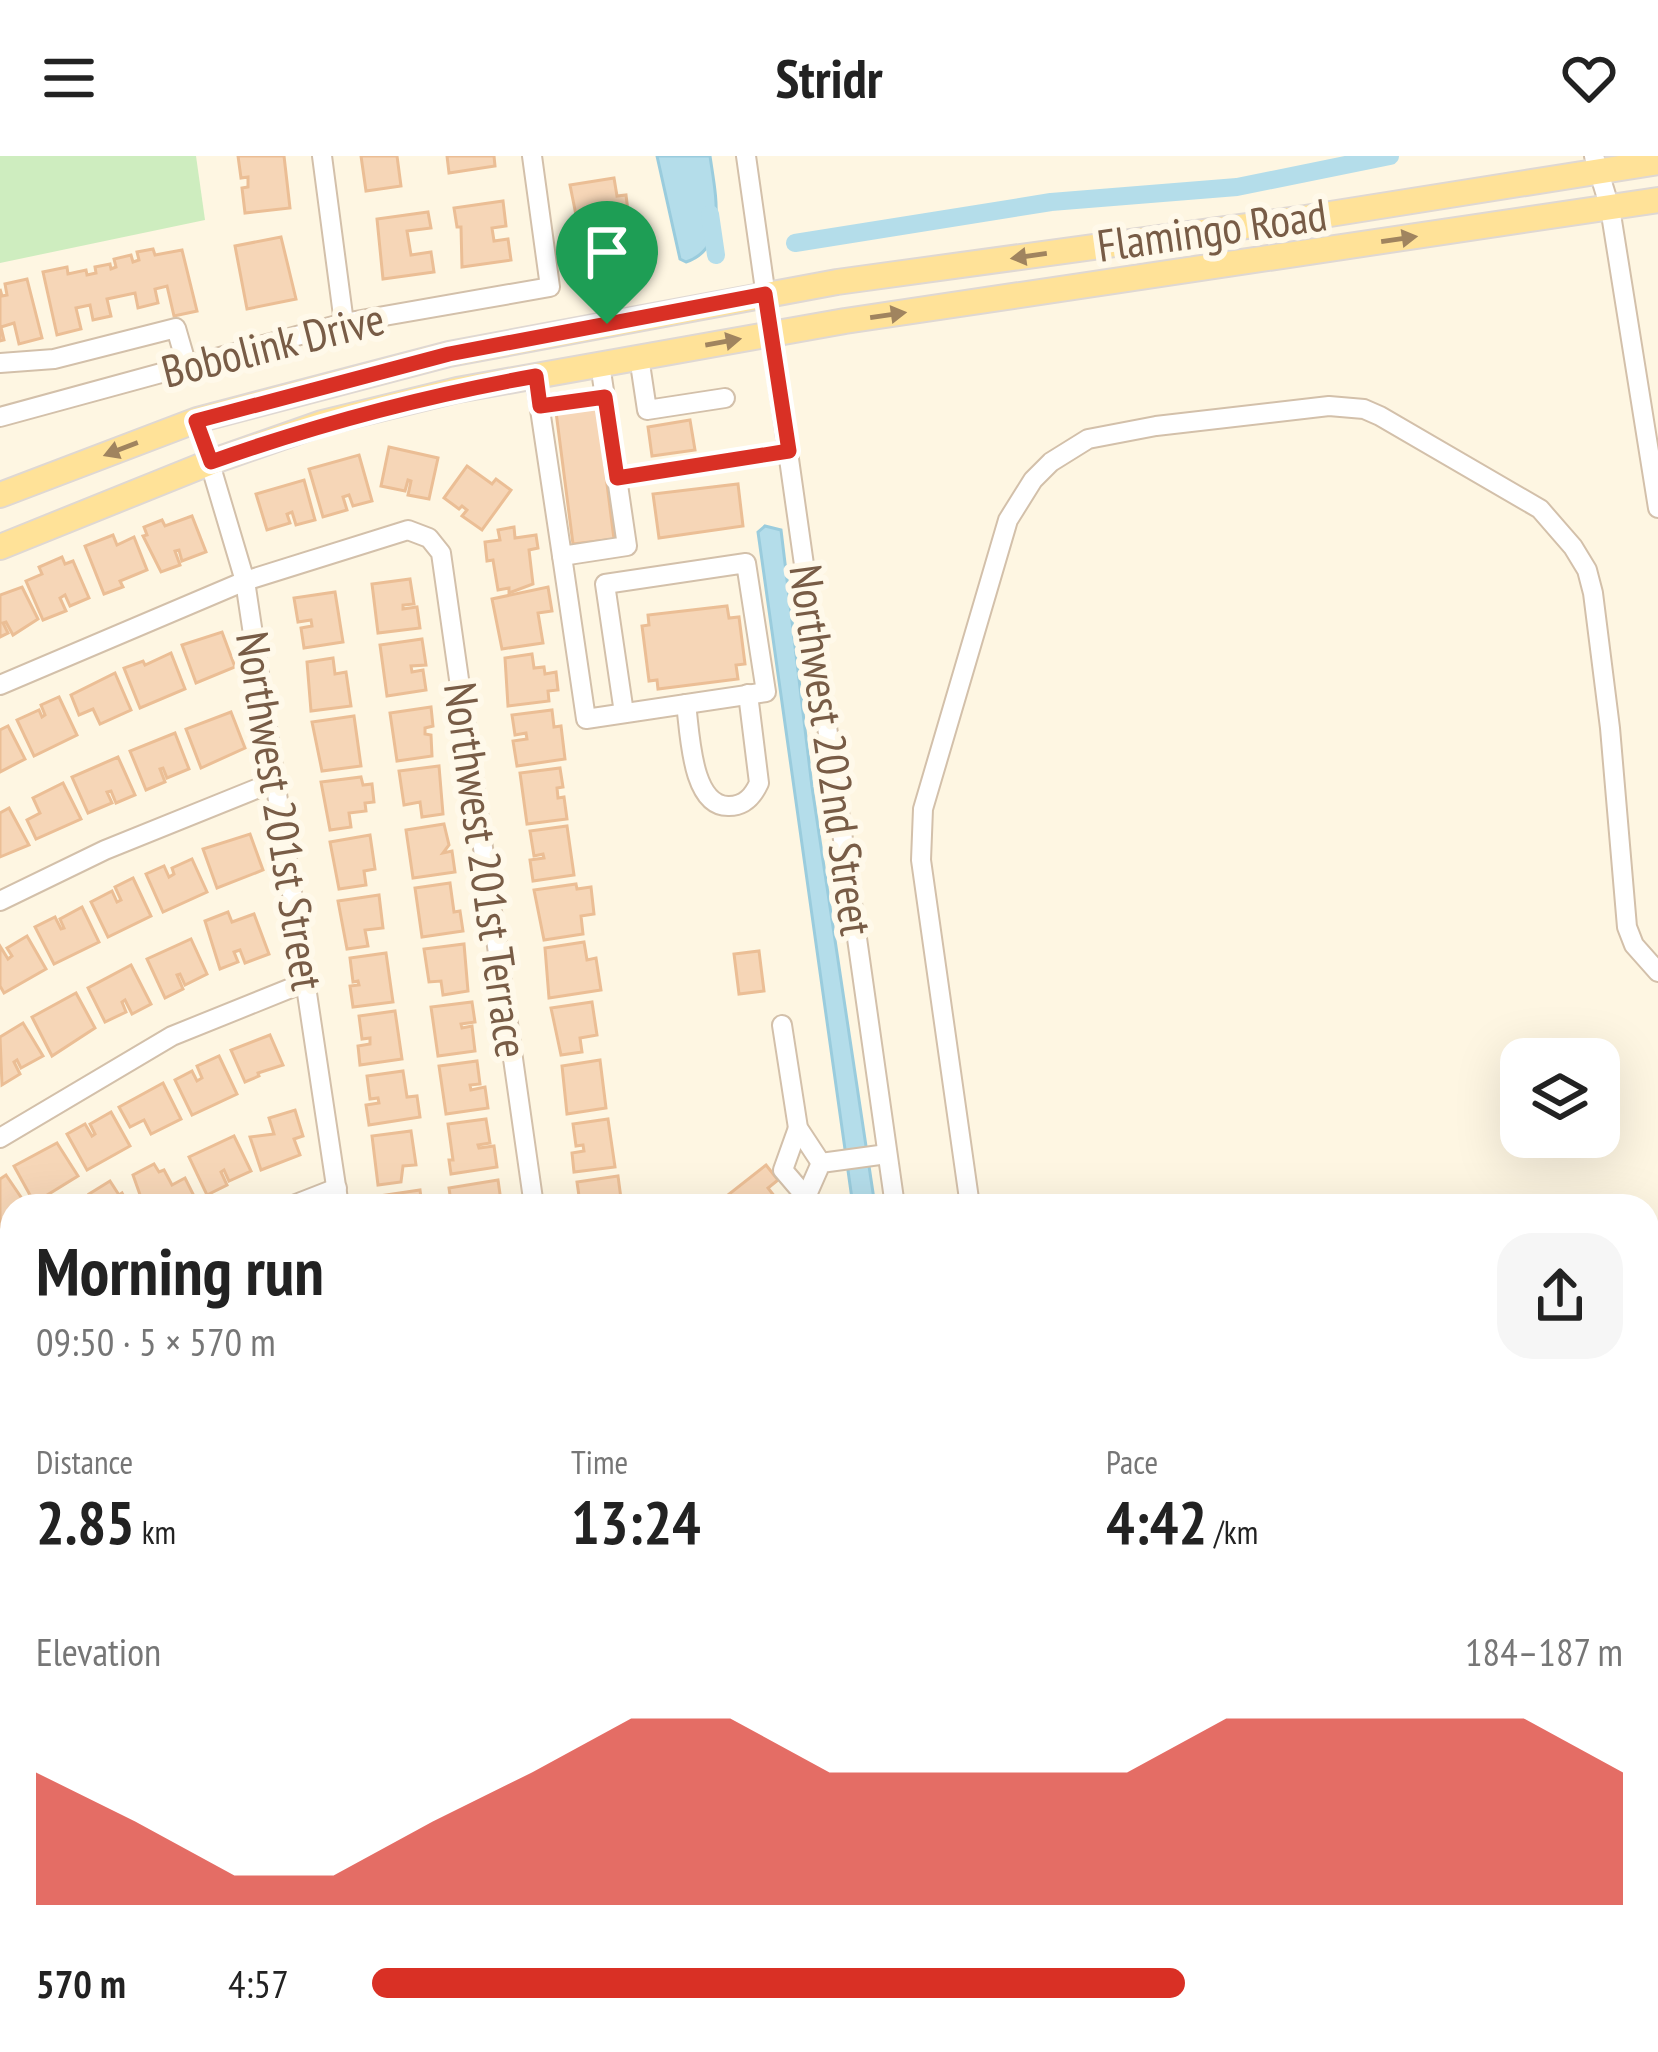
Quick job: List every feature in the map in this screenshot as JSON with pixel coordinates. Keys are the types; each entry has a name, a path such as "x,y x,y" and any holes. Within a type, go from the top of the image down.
{"main road":[{"name":"Flamingo Road","path":"0,495 196,421 449,354 765,294 1305,218 1600,161 1658,162"},
{"name":"Flamingo Road","path":"0,547 322,423 457,390 772,334 1658,200"}],"street":[{"path":"322,156 344,323"},
{"name":"Bobolink Drive","path":"0,417 344,323 550,287 532,156"},
{"name":"Northwest 202nd Street","path":"746,156 789,451 879,1155 891,1194"},
{"path":"1600,161 1658,508"},
{"path":"0,363 54,359 176,328 187,366"},
{"path":"639,357 647,410 725,398"},
{"path":"54,359 65,400"},
{"path":"562,556 627,546 600,364"},
{"path":"536,376 586,719 766,692 746,562 604,584 624,713"},
{"path":"540,406 605,397"},
{"path":"968,1194 921,860 923,809 1008,520 1042,471 1067,449 1088,440 1156,425 1348,406 1380,416 1540,509 1573,547 1593,592 1627,927 1634,945 1658,972"},
{"name":"Northwest 201st Street","path":"196,421 245,581 338,1194"},
{"path":"617,478 789,451"},
{"name":"Northwest 201st Terrace","path":"245,581 408,530 429,538 441,553 532,1194"},
{"path":"0,685 245,581"},
{"path":"686,704 699,783 710,800 729,806 748,800 759,783 748,694"},
{"path":"0,902 105,850 276,781"},
{"path":"0,1138 172,1036 306,982"},
{"path":"782,1025 798,1128 821,1163"},
{"path":"798,1128 783,1170 801,1194"},
{"path":"821,1163 879,1155"},
{"path":"810,1194 821,1163"}],"green space":[{"path":"0,156 196,156 205,220 0,263"}],"water":[{"path":"657,156 710,156 714,232 700,255 686,262 680,259"},
{"path":"765,526 781,530 812,787 873,1194 851,1194 758,532"}],"building":[{"path":"238,156 284,156 290,208 245,213 242,188 248,187 248,177 241,178"},
{"path":"361,156 397,156 401,186 366,191"},
{"path":"447,156 494,156 495,166 449,173"},
{"path":"614,178 617,196 626,195 628,211 611,213 616,246 583,250 570,185"},
{"path":"503,201 506,226 492,228 494,241 508,239 511,260 462,267 461,227 457,227 454,208"},
{"path":"428,212 431,228 407,231 411,255 431,252 434,272 383,279 377,219"},
{"path":"281,237 296,299 247,309 235,246"},
{"path":"153,249 155,255 182,250 197,311 174,316 167,286 155,289 158,303 138,308 135,293 107,299 111,316 93,320 90,305 76,308 81,329 57,335 43,272 67,267 68,274 86,270 87,275 96,273 95,267 116,267 114,259 131,255 133,262 139,260 137,252"},
{"path":"27,279 42,338 19,344 14,323 1,327 4,340 0,341 0,289 2,296 7,295 5,284"},
{"path":"597,406 614,539 573,544 556,412"},
{"path":"690,420 695,450 652,456 648,427"},
{"path":"389,447 438,458 429,499 408,495 408,480 405,491 381,486"},
{"path":"359,455 372,501 353,506 349,495 343,497 347,510 323,517 309,469"},
{"path":"467,466 492,484 496,479 511,490 482,530 462,516 467,510 444,498"},
{"path":"304,480 315,520 296,525 292,512 287,514 290,523 267,530 256,494"},
{"path":"738,484 743,526 659,538 653,494"},
{"path":"192,516 206,552 182,561 179,550 175,551 180,565 161,572 143,536 147,535 144,527 162,520 165,526"},
{"path":"514,527 515,538 536,535 538,548 529,550 533,584 509,593 509,588 498,590 485,542 500,540 498,530"},
{"path":"113,535 117,545 134,537 147,570 104,594 85,546"},
{"path":"62,557 65,564 73,561 89,598 70,606 65,595 60,598 66,611 43,620 26,581 42,574 39,567"},
{"path":"410,579 414,604 403,605 403,609 417,607 420,628 378,633 372,584"},
{"path":"22,587 38,619 13,635 3,623 8,633 0,637 0,595"},
{"path":"548,587 552,611 538,613 543,643 502,649 492,599"},
{"path":"335,592 343,642 304,648 301,628 312,626 311,620 298,622 294,598"},
{"path":"727,606 729,618 739,617 745,664 736,665 738,679 658,689 657,680 649,681 642,626 649,625 648,615"},
{"path":"222,632 235,667 196,683 182,645"},
{"path":"422,639 426,665 411,666 412,672 423,670 426,690 387,696 380,645"},
{"path":"171,653 185,689 140,708 124,668"},
{"path":"532,654 534,668 544,667 545,674 556,672 558,690 548,691 549,701 508,706 505,658"},
{"path":"333,658 335,674 346,672 351,706 311,711 307,662"},
{"path":"115,673 131,710 100,724 93,709 79,715 71,695"},
{"path":"59,697 77,735 34,756 17,720 39,710 42,717 41,705"},
{"path":"431,707 433,726 425,728 425,734 431,735 432,756 397,761 390,713"},
{"path":"552,710 554,727 561,726 565,759 517,766 513,741 527,739 526,733 515,735 512,715"},
{"path":"231,712 245,748 201,768 186,729"},
{"path":"354,716 361,766 322,771 312,722"},
{"path":"8,726 25,759 0,772 0,730"},
{"path":"175,733 189,769 167,778 160,769 165,782 146,790 130,751"},
{"path":"118,757 135,795 116,803 111,791 107,792 112,803 88,813 72,777"},
{"path":"439,766 443,814 422,817 420,802 404,805 399,771"},
{"path":"560,768 563,787 557,788 558,798 564,797 567,819 527,824 520,773"},
{"path":"361,777 363,785 372,784 374,802 365,803 366,811 349,813 351,827 330,830 321,782"},
{"path":"63,783 81,819 36,839 27,820 40,813 33,798"},
{"path":"9,808 29,845 0,857 0,813"},
{"path":"444,824 449,845 443,853 452,851 455,872 413,878 406,830"},
{"path":"567,826 574,875 533,881 530,860 544,858 543,854 534,856 530,831"},
{"path":"250,834 263,870 217,888 203,849"},
{"path":"370,835 375,869 364,871 366,885 339,889 330,842"},
{"path":"192,859 207,892 163,912 146,874 164,866 169,877 174,874 172,868"},
{"path":"133,878 151,916 108,937 91,902 112,891 117,902 121,900 115,887"},
{"path":"450,883 454,912 460,911 463,931 422,937 415,888"},
{"path":"576,884 577,889 591,887 594,914 581,916 583,934 544,940 534,890"},
{"path":"379,895 383,928 365,930 368,946 347,949 338,901"},
{"path":"82,907 99,942 54,964 35,927 55,917 64,928 60,919"},
{"path":"228,912 232,922 254,914 269,954 245,963 240,950 234,952 238,962 220,969 205,921"},
{"path":"27,936 46,969 4,993 0,946 8,959 12,956 7,948"},
{"path":"191,939 207,974 185,985 177,975 183,989 165,998 147,959"},
{"path":"584,942 587,960 596,958 601,990 549,998 545,948"},
{"path":"464,944 468,991 443,995 441,981 429,982 424,949"},
{"path":"759,951 764,991 739,994 734,954"},
{"path":"386,953 393,1002 353,1007 350,986 359,985 353,982 350,958"},
{"path":"131,965 151,1004 132,1014 125,1000 126,1012 105,1022 88,988"},
{"path":"76,993 95,1028 52,1056 32,1017"},
{"path":"472,1002 475,1022 461,1024 462,1028 472,1026 475,1051 438,1056 431,1007"},
{"path":"592,1002 597,1035 580,1038 582,1052 561,1055 551,1008"},
{"path":"395,1011 402,1059 360,1065 358,1046 370,1044 370,1038 362,1039 359,1016"},
{"path":"23,1023 43,1056 21,1068 14,1062 20,1074 2,1085 0,1037"},
{"path":"270,1035 283,1065 245,1082 231,1050"},
{"path":"219,1056 237,1094 192,1115 175,1080 192,1071 197,1081 202,1078 197,1066"},
{"path":"600,1060 606,1108 567,1114 562,1066"},
{"path":"477,1061 480,1084 470,1085 471,1090 485,1087 488,1108 446,1114 439,1066"},
{"path":"403,1071 407,1097 417,1096 420,1117 369,1125 366,1105 379,1103 378,1098 370,1099 367,1076"},
{"path":"163,1083 181,1119 151,1134 144,1120 130,1127 119,1107"},
{"path":"295,1110 303,1136 294,1139 300,1155 261,1170 250,1137 274,1134 269,1118"},
{"path":"111,1112 130,1146 87,1170 67,1134 85,1124 92,1136 90,1124"},
{"path":"486,1119 490,1143 478,1145 494,1146 497,1167 451,1174 448,1124"},
{"path":"608,1119 615,1167 574,1172 572,1153 584,1151 583,1145 576,1146 573,1124"},
{"path":"411,1131 416,1165 403,1166 401,1182 378,1185 372,1136"},
{"path":"234,1136 251,1171 229,1181 224,1170 227,1185 207,1194 189,1157"},
{"path":"57,1143 78,1176 49,1194 29,1194 14,1166"},
{"path":"154,1164 159,1172 164,1170 172,1185 185,1178 193,1194 140,1194 133,1175"},
{"path":"766,1165 778,1180 768,1188 773,1194 729,1194"},
{"path":"6,1175 19,1194 0,1194 0,1179"},
{"path":"618,1176 620,1194 579,1194 577,1182"},
{"path":"498,1180 500,1194 450,1194 449,1188"},
{"path":"110,1181 118,1194 89,1194"}],"waterway":[{"path":"795,243 1051,202 1237,187 1390,156"},
{"path":"710,214 716,255"}],"route":[{"path":"765,294 789,451 617,478 605,397 540,406 536,376 322,423 211,462 196,421 449,354 607,324 765,294"}]}
